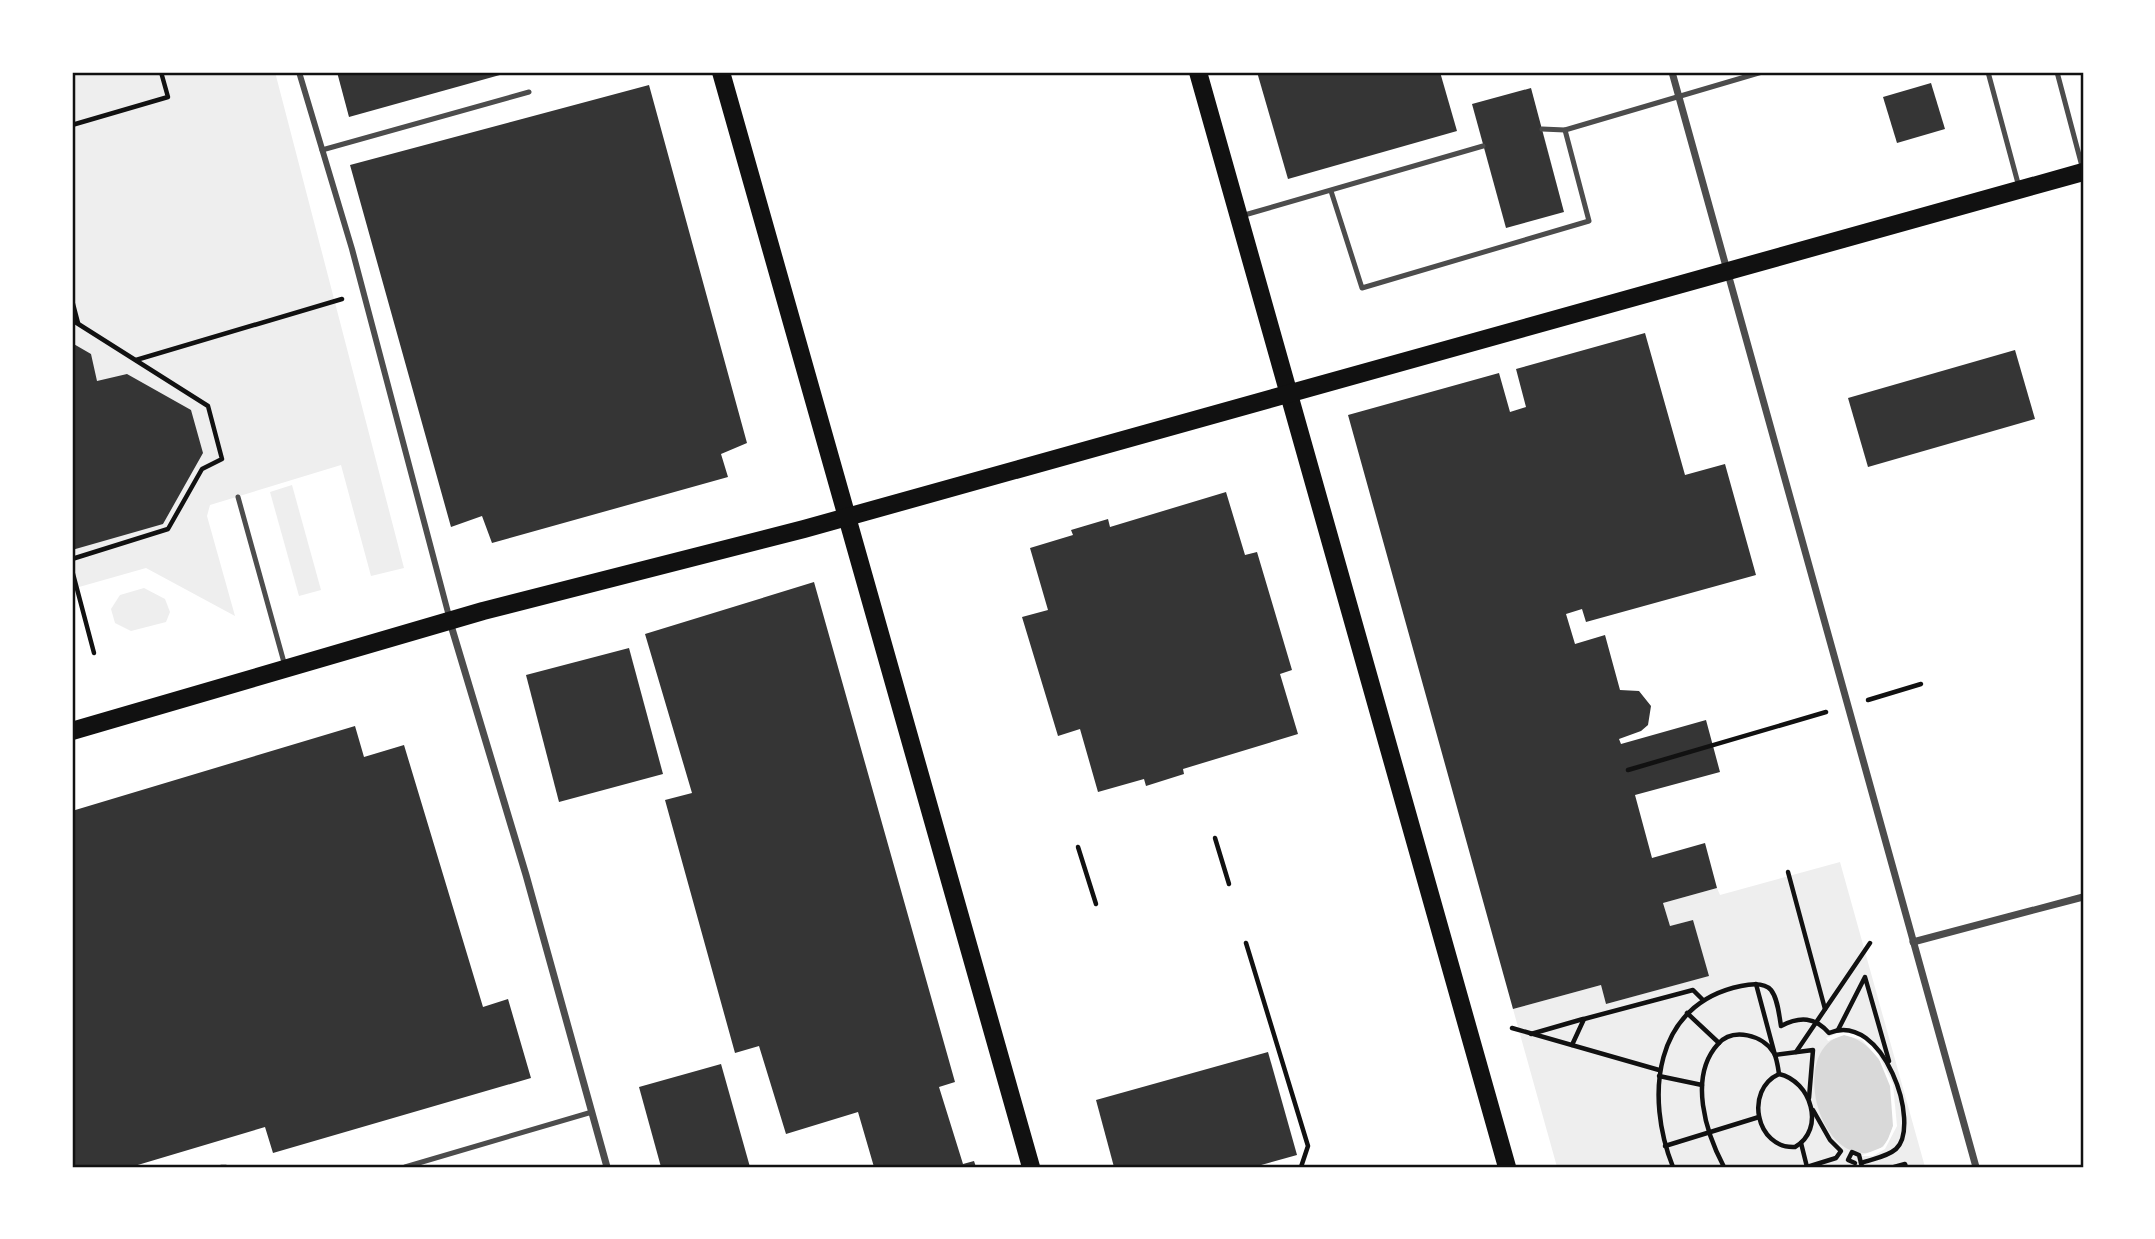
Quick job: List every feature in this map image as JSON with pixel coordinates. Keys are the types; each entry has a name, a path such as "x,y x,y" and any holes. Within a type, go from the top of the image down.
{"main road":[{"path":"721,72 1031,1167"},
{"path":"1198,72 1507,1167"},
{"path":"72,731 450,621 845,517 2083,171"}],"street":[{"path":"299,72 363,292 450,621 526,875 607,1167"},
{"path":"1672,72 1976,1167"},
{"path":"1913,942 2083,897"}],"lane":[{"path":"1542,129 1565,130 1762,72"},
{"path":"1987,72 2020,190"},
{"path":"2057,72 2083,171"},
{"path":"322,150 529,92"},
{"path":"1331,191 1362,288 1588,221 1565,130"},
{"path":"1238,216 1483,146"},
{"path":"238,497 286,669"},
{"path":"405,1167 592,1112"}],"path":[{"path":"72,125 168,97 161,72"},
{"path":"135,360 363,292"},
{"path":"72,300 78,324"},
{"path":"72,320 208,406 222,458 202,469 168,529 72,559"},
{"path":"72,570 94,653"},
{"path":"1628,770 1921,684"},
{"path":"1215,838 1229,884"},
{"path":"1078,847 1096,904"},
{"path":"1788,872 1825,1009"},
{"path":"1246,943 1308,1146 1301,1167"},
{"path":"1796,1052 1870,943"},
{"path":"1838,1030 1865,977 1902,1105 1902,1136 1898,1147 1859,1164"},
{"path":"1756,984 1779,1074"},
{"path":"1674,1167 1665,1146 1658,1114 1659,1073 1671,1039 1687,1013 1703,1000 1723,990 1765,985 1773,993 1781,1026 1793,1019 1807,1018 1822,1025 1829,1033 1838,1030 1855,1031 1867,1038 1891,1069"},
{"path":"1530,1034 1693,990 1703,1000"},
{"path":"1687,1013 1719,1042"},
{"path":"1572,1045 1584,1019"},
{"path":"1512,1028 1702,1085"},
{"path":"1724,1167 1708,1131 1702,1085 1706,1066 1719,1042 1731,1035 1745,1034 1768,1046 1775,1055"},
{"path":"1775,1055 1813,1050 1810,1102 1830,1140 1841,1150 1836,1158 1807,1167 1801,1143"},
{"path":"1779,1074 1794,1080 1810,1102"},
{"path":"1779,1074 1766,1082 1760,1092 1759,1117 1766,1133 1779,1146 1795,1147 1808,1133 1812,1109"},
{"path":"1665,1146 1759,1117"},
{"path":"1894,1167 1905,1164 1906,1167"}],"shaded area":[{"path":"72,72 275,72 404,568 371,576 341,465 210,505 207,516 235,616 146,568 72,589"},
{"path":"292,485 321,590 299,596 270,492"},
{"path":"144,588 165,599 170,612 166,622 131,631 115,623 111,609 120,595"},
{"path":"1840,862 1925,1167 1557,1167 1513,1009 1601,985 1606,1004 1708,976 1693,920 1670,926 1663,903 1717,888 1720,895"},
{"path":"1844,1035 1858,1040 1881,1062 1893,1094 1893,1127 1885,1144 1871,1152 1864,1153 1847,1148 1832,1136 1822,1119 1816,1098 1814,1077 1818,1058 1828,1043"}],"pier":[{"path":"1843,1031 1863,1037 1875,1048 1893,1084 1897,1126 1885,1149 1873,1156 1860,1156 1883,1147 1888,1139 1893,1126 1890,1086 1879,1059 1862,1040 1844,1035 1828,1041 1826,1038"}],"building":[{"path":"337,72 507,72 507,73 349,117"},
{"path":"1257,72 1440,72 1457,131 1288,179"},
{"path":"1931,83 1945,129 1897,143 1883,97"},
{"path":"649,85 747,443 721,454 728,477 492,543 482,516 451,527 350,165"},
{"path":"1531,88 1564,212 1506,228 1472,104"},
{"path":"1645,333 1685,475 1725,464 1756,575 1586,622 1582,609 1566,614 1575,644 1605,635 1620,690 1639,691 1651,706 1648,725 1641,731 1619,739 1621,744 1706,720 1720,772 1635,795 1652,858 1705,843 1717,888 1663,903 1670,926 1693,920 1709,976 1606,1004 1601,985 1513,1009 1348,415 1499,373 1510,412 1526,407 1516,369"},
{"path":"72,343 91,354 97,381 127,374 191,410 203,453 163,524 72,550"},
{"path":"2015,350 2035,419 1868,467 1848,398"},
{"path":"1226,492 1245,555 1257,552 1292,670 1280,674 1298,734 1183,769 1184,774 1146,786 1144,779 1098,792 1080,729 1058,736 1022,617 1048,610 1030,548 1073,535 1071,530 1108,519 1110,527"},
{"path":"814,582 955,1082 939,1087 963,1164 974,1161 976,1167 874,1167 858,1112 786,1134 759,1046 735,1053 665,800 692,793 645,634"},
{"path":"629,648 663,774 559,802 526,675"},
{"path":"355,726 364,757 404,745 483,1007 508,999 531,1078 273,1153 265,1127 131,1167 72,1167 72,811"},
{"path":"1268,1052 1297,1155 1254,1167 1114,1167 1096,1100"},
{"path":"721,1064 750,1167 661,1167 639,1087"}]}
